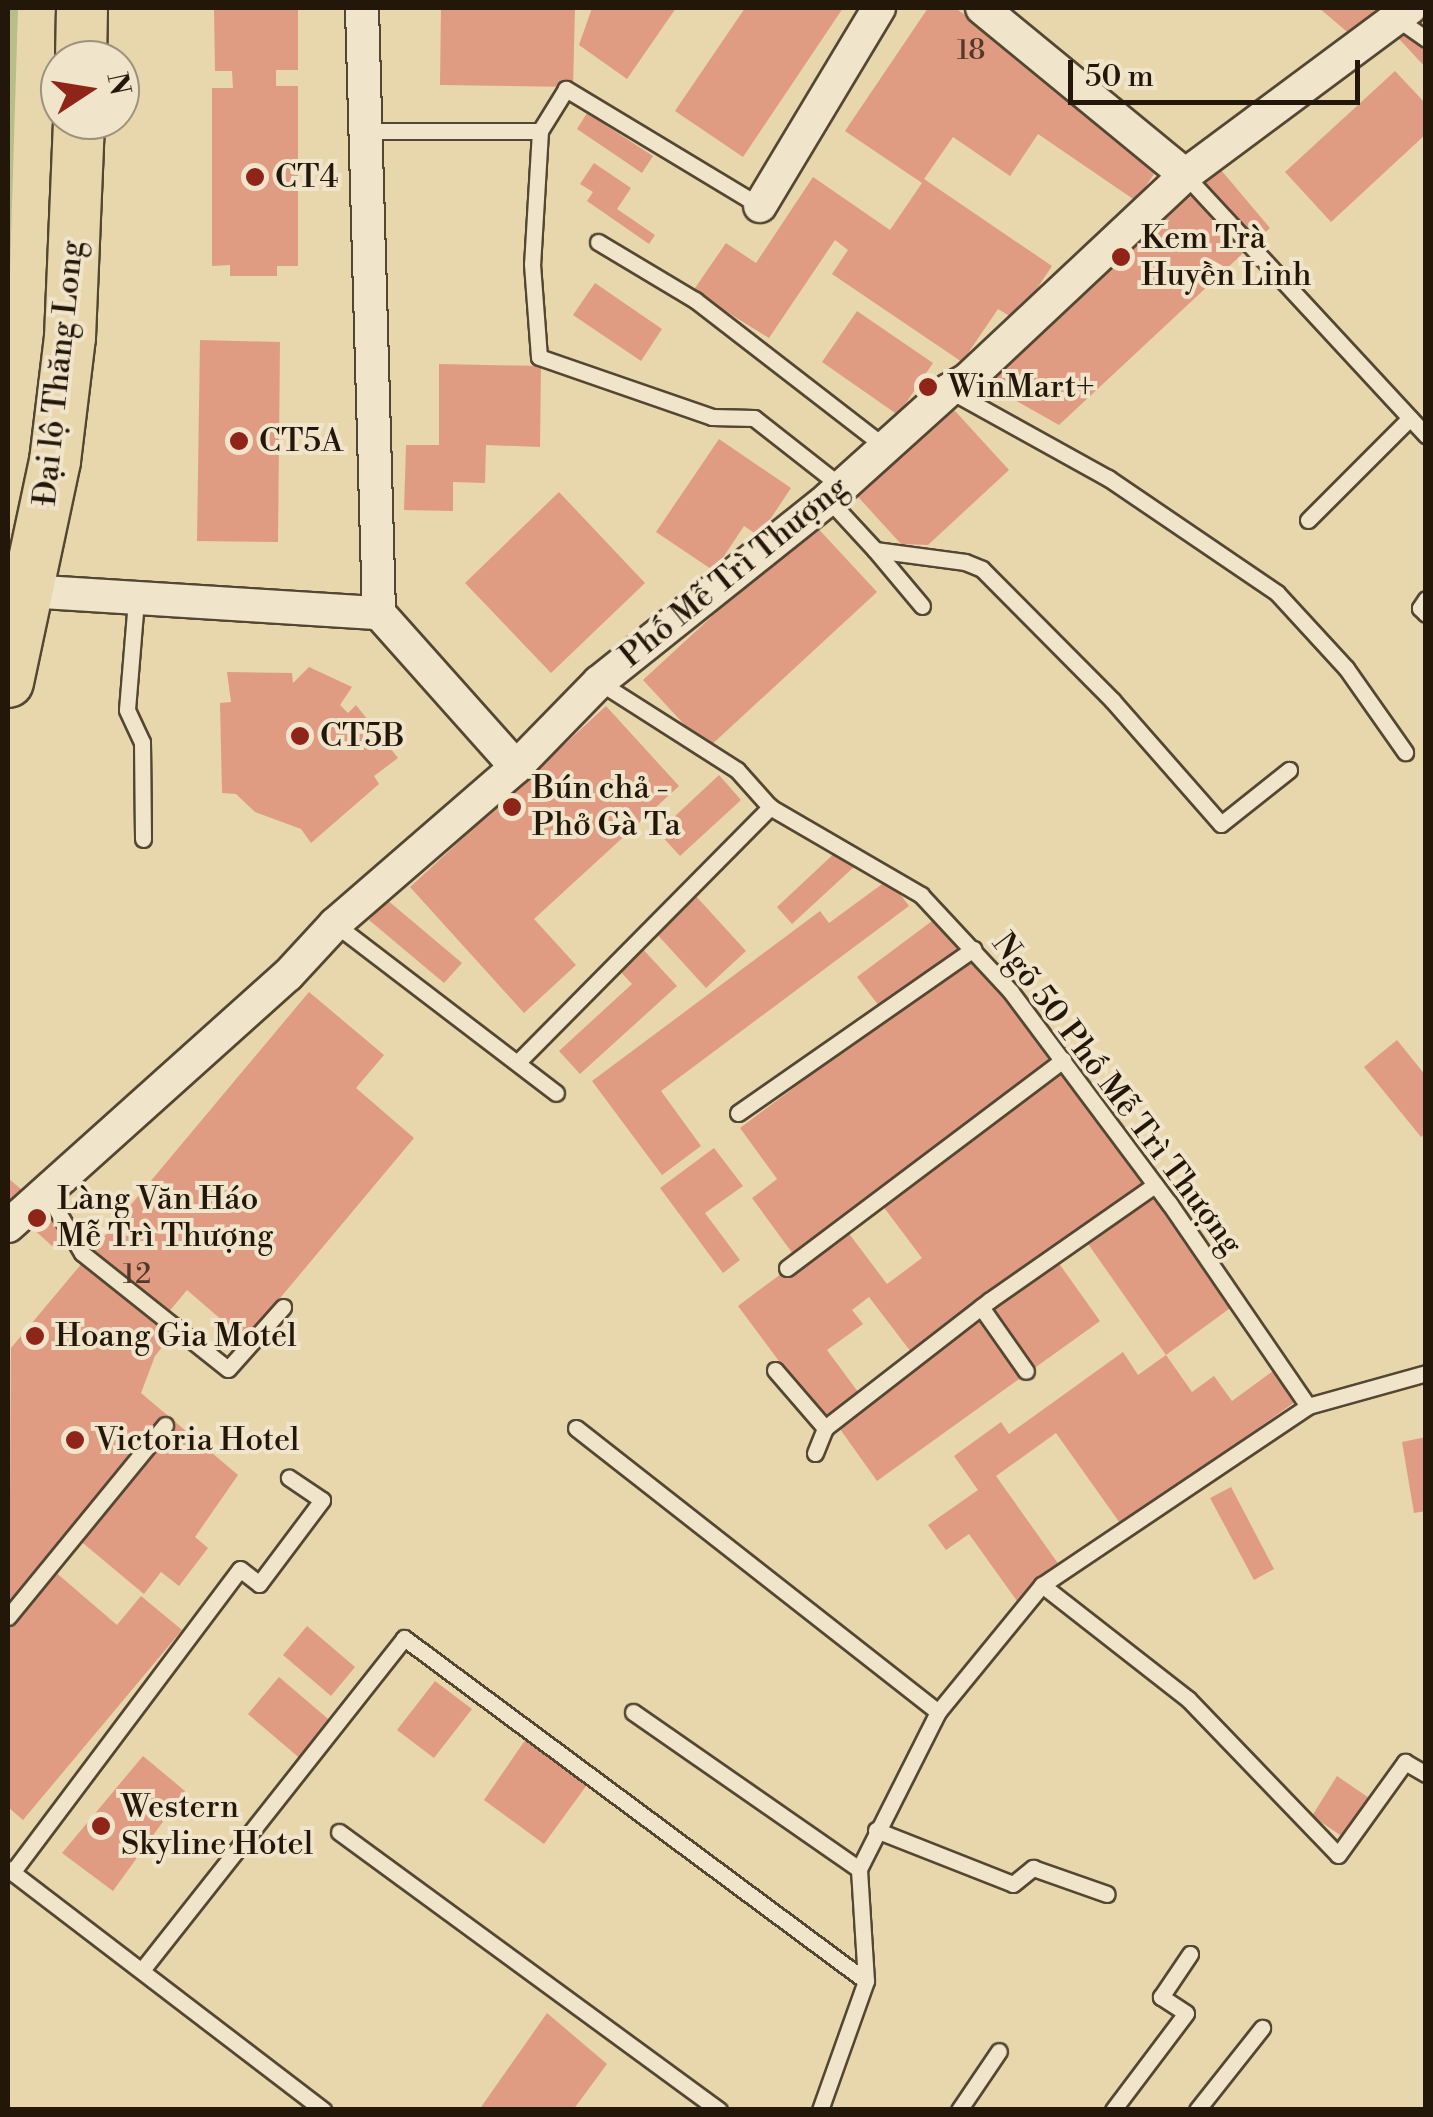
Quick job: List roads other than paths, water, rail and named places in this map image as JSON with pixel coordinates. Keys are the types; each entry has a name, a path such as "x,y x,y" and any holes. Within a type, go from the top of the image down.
{"main road":[{"path":"81,40 82,8"},
{"name":"Đại lộ Thăng Long","path":"8,682 54,461 70,337 79,140"}],"street":[{"path":"362,8 379,613 516,767"},
{"path":"760,206 879,8"},
{"path":"982,8 1185,175"},
{"name":"Phố Mễ Trì Thượng","path":"8,1226 288,974 335,924 516,767 598,682 835,493 949,390 967,380 1185,175 1411,22"},
{"path":"27,591 379,613"},
{"name":"Phố Mễ Trì Thượng","path":"8,1240 22,1234 55,1207 81,1164"}],"lane":[{"path":"760,206 566,89 540,131 532,264 539,356 712,417 754,418 835,493 875,550 922,606"},
{"path":"365,131 540,131"},
{"path":"1185,175 1426,435"},
{"path":"598,242 695,300 885,447"},
{"path":"949,390 1108,478 1277,594 1346,668 1405,752"},
{"path":"1308,520 1410,418"},
{"path":"875,550 965,562 982,569 1112,700 1221,824 1289,770"},
{"path":"136,600 127,710 142,742 144,839"},
{"path":"1426,600 1420,608 1426,614"},
{"name":"Ngõ 50 Phố Mễ Trì Thượng","path":"598,682 737,770 770,807 921,895 974,949 1155,1185 1308,1406"},
{"path":"518,1062 770,807"},
{"path":"335,924 556,1092"},
{"path":"738,1113 974,949"},
{"path":"786,1268 1062,1060"},
{"path":"815,1453 825,1428 981,1306 1155,1185"},
{"path":"55,1207 82,1253 228,1369 282,1307"},
{"path":"981,1306 1026,1371"},
{"path":"775,1370 825,1428"},
{"path":"820,2110 866,1981 860,1868 876,1830 938,1712 1042,1585 1308,1406 1426,1373"},
{"path":"8,1617 165,1426"},
{"path":"576,1428 938,1712"},
{"path":"289,1478 322,1500 259,1584 240,1570 11,1870 323,2110"},
{"path":"1042,1585 1188,1699 1338,1855 1405,1762 1426,1774"},
{"path":"142,1970 404,1638 866,1981"},
{"path":"634,1712 860,1868"},
{"path":"876,1830 1012,1884 1034,1868 1107,1894"},
{"path":"339,1832 719,2110"},
{"path":"1112,2110 1186,2013 1161,1997 1190,1954"},
{"path":"1197,2110 1262,2028"},
{"path":"959,2110 999,2051"}],"place":[{"name":"CT4","path":"255,177"},
{"name":"Kem Trà Huyền Linh","path":"1121,257"},
{"name":"WinMart+","path":"928,387"},
{"name":"CT5A","path":"239,441"},
{"name":"CT5B","path":"300,736"},
{"name":"Bún chả - Phở Gà Ta","path":"512,807"},
{"name":"Làng Văn Háo Mễ Trì Thượng","path":"37,1218"},
{"name":"Hoang Gia Motel","path":"35,1336"},
{"name":"Victoria Hotel","path":"75,1440"},
{"name":"Western Skyline Hotel","path":"101,1826"}]}
